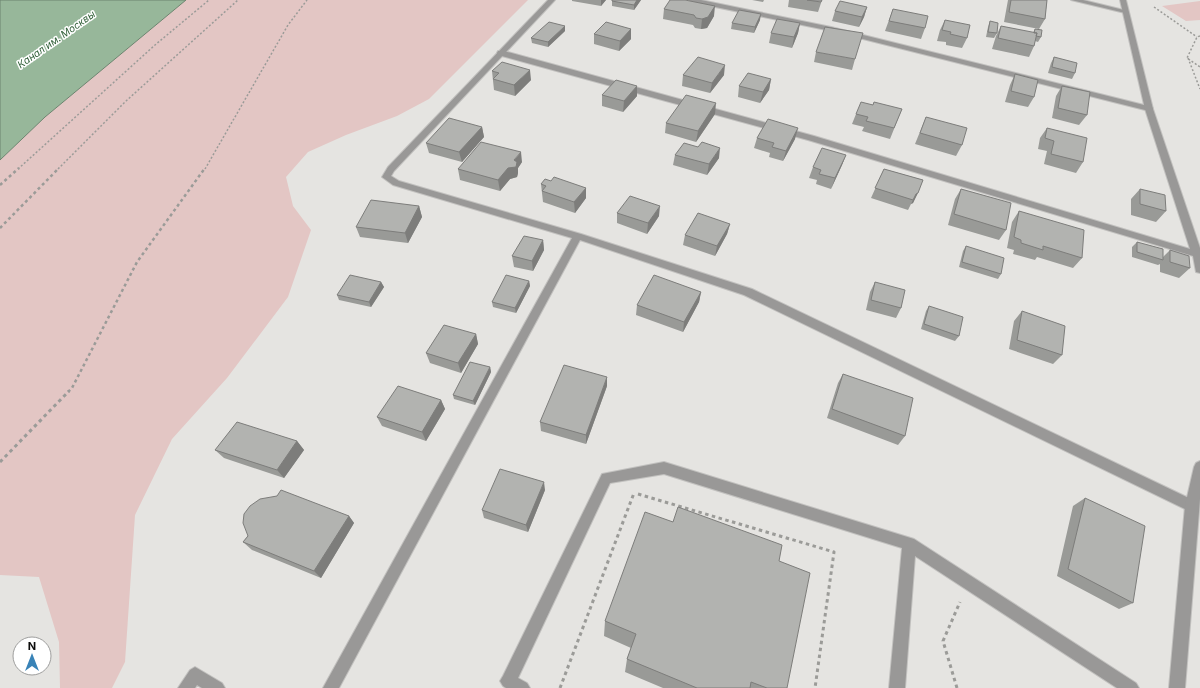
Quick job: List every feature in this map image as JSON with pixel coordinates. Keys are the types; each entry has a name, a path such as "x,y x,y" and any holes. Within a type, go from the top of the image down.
{"street":[{"path":"552,0 391,169 386,177 396,183 578,236 748,292 1192,506"},
{"path":"691,0 831,29 1149,109"},
{"path":"1074,0 1125,11"},
{"path":"1123,0 1149,109 1198,254 1200,269"},
{"path":"501,52 811,138 1198,254"},
{"path":"331,688 578,236"},
{"path":"1177,688 1192,506 1200,467"},
{"path":"522,688 508,681 606,478 664,468 909,544 1131,688"},
{"path":"897,688 909,544"},
{"path":"186,688 195,675 217,688"}],"path":[{"path":"0,185 208,0"},
{"path":"0,228 126,101 238,0"},
{"path":"0,462 72,388 137,262 207,166 288,25 307,0"},
{"path":"1154,7 1199,36 1187,58"},
{"path":"1187,58 1200,67"},
{"path":"1187,58 1200,88"},
{"path":"560,688 634,493 834,552 815,688"},
{"path":"957,688 943,641 968,582"}],"shaded area":[{"path":"186,0 528,0 429,99 397,116 346,135 308,152 286,177 293,206 311,230 288,297 227,378 172,439 135,515 125,662 112,688 60,688 59,642 39,577 0,575 0,160 45,117"},
{"path":"1200,1 1200,20 1186,21 1162,6"}],"water":[{"name":"Канал им. Москвы","path":"0,0 186,0 45,117 0,160"}],"building":[{"path":"612,0 637,0 634,5"},
{"path":"670,0 685,0 715,6 708,17 702,19 696,18 694,15 664,9"},
{"path":"807,0 822,0 821,2"},
{"path":"1011,0 1047,0 1045,19 1009,12"},
{"path":"840,1 867,7 862,17 835,11"},
{"path":"893,9 928,16 925,28 889,21"},
{"path":"739,10 761,14 755,27 732,23"},
{"path":"777,19 800,23 794,37 771,33"},
{"path":"945,20 970,25 967,38 950,34 951,32 942,30"},
{"path":"990,21 998,23 997,33 988,32"},
{"path":"549,22 565,26 548,42 531,38"},
{"path":"606,22 631,29 620,41 594,34"},
{"path":"1001,26 1037,33 1034,46 998,38"},
{"path":"825,27 863,33 855,59 816,52"},
{"path":"1035,29 1042,30 1041,37 1036,36 1037,33 1034,33"},
{"path":"698,57 725,65 712,83 683,75"},
{"path":"1054,57 1077,63 1075,73 1052,67"},
{"path":"502,62 530,70 514,85 493,79 499,73 492,71"},
{"path":"748,73 771,79 763,92 739,86"},
{"path":"1015,74 1038,80 1034,97 1011,91"},
{"path":"616,80 637,86 624,101 602,95"},
{"path":"1062,86 1090,92 1087,115 1058,108"},
{"path":"686,95 716,103 698,131 666,123"},
{"path":"861,102 873,105 874,102 902,109 894,128 866,121 868,117 856,114"},
{"path":"926,117 967,128 962,145 920,133"},
{"path":"449,118 482,127 459,152 426,143"},
{"path":"768,119 798,128 786,151 772,147 774,143 757,138"},
{"path":"1047,128 1087,138 1083,162 1051,154 1054,141 1045,138"},
{"path":"481,142 521,152 514,160 517,162 516,167 508,168 498,180 458,169"},
{"path":"702,142 720,148 709,164 675,155 684,143 698,147"},
{"path":"822,148 846,155 835,178 819,174 821,170 813,167"},
{"path":"884,169 923,180 918,193 913,200 875,188"},
{"path":"554,177 586,188 574,202 542,191 546,186 541,184 545,179 551,181"},
{"path":"961,189 1011,203 1006,230 954,214"},
{"path":"1140,189 1165,195 1166,211 1140,204"},
{"path":"630,196 660,206 648,223 617,213"},
{"path":"371,200 419,206 405,233 356,227"},
{"path":"1019,211 1084,230 1082,258 1043,246 1043,250 1021,243 1021,240 1014,237"},
{"path":"698,213 730,224 717,246 685,235"},
{"path":"524,236 543,240 532,261 512,256"},
{"path":"1137,242 1163,249 1163,260 1137,252"},
{"path":"966,246 1004,258 1001,274 962,262"},
{"path":"1170,250 1189,256 1190,268 1170,262"},
{"path":"350,275 381,282 369,302 337,295"},
{"path":"506,275 529,281 515,308 492,302"},
{"path":"654,275 701,292 684,322 637,305"},
{"path":"875,282 905,290 901,308 871,300"},
{"path":"929,306 963,317 959,336 924,324"},
{"path":"1022,311 1065,326 1062,355 1017,340"},
{"path":"444,325 476,334 458,363 426,353"},
{"path":"470,362 490,367 473,401 453,395"},
{"path":"564,365 607,377 586,435 540,422"},
{"path":"843,374 913,398 905,436 832,409"},
{"path":"398,386 441,400 422,432 377,417"},
{"path":"237,422 297,441 277,470 215,450"},
{"path":"500,469 544,482 526,525 482,510"},
{"path":"281,490 349,516 314,571 243,542 248,536 243,523 244,514 250,506 260,499 277,496"},
{"path":"1085,498 1145,526 1133,603 1068,569"},
{"path":"678,507 782,545 779,561 810,573 787,688 767,688 751,682 750,688 697,688 627,659 636,634 605,621 645,512 673,522"}]}
